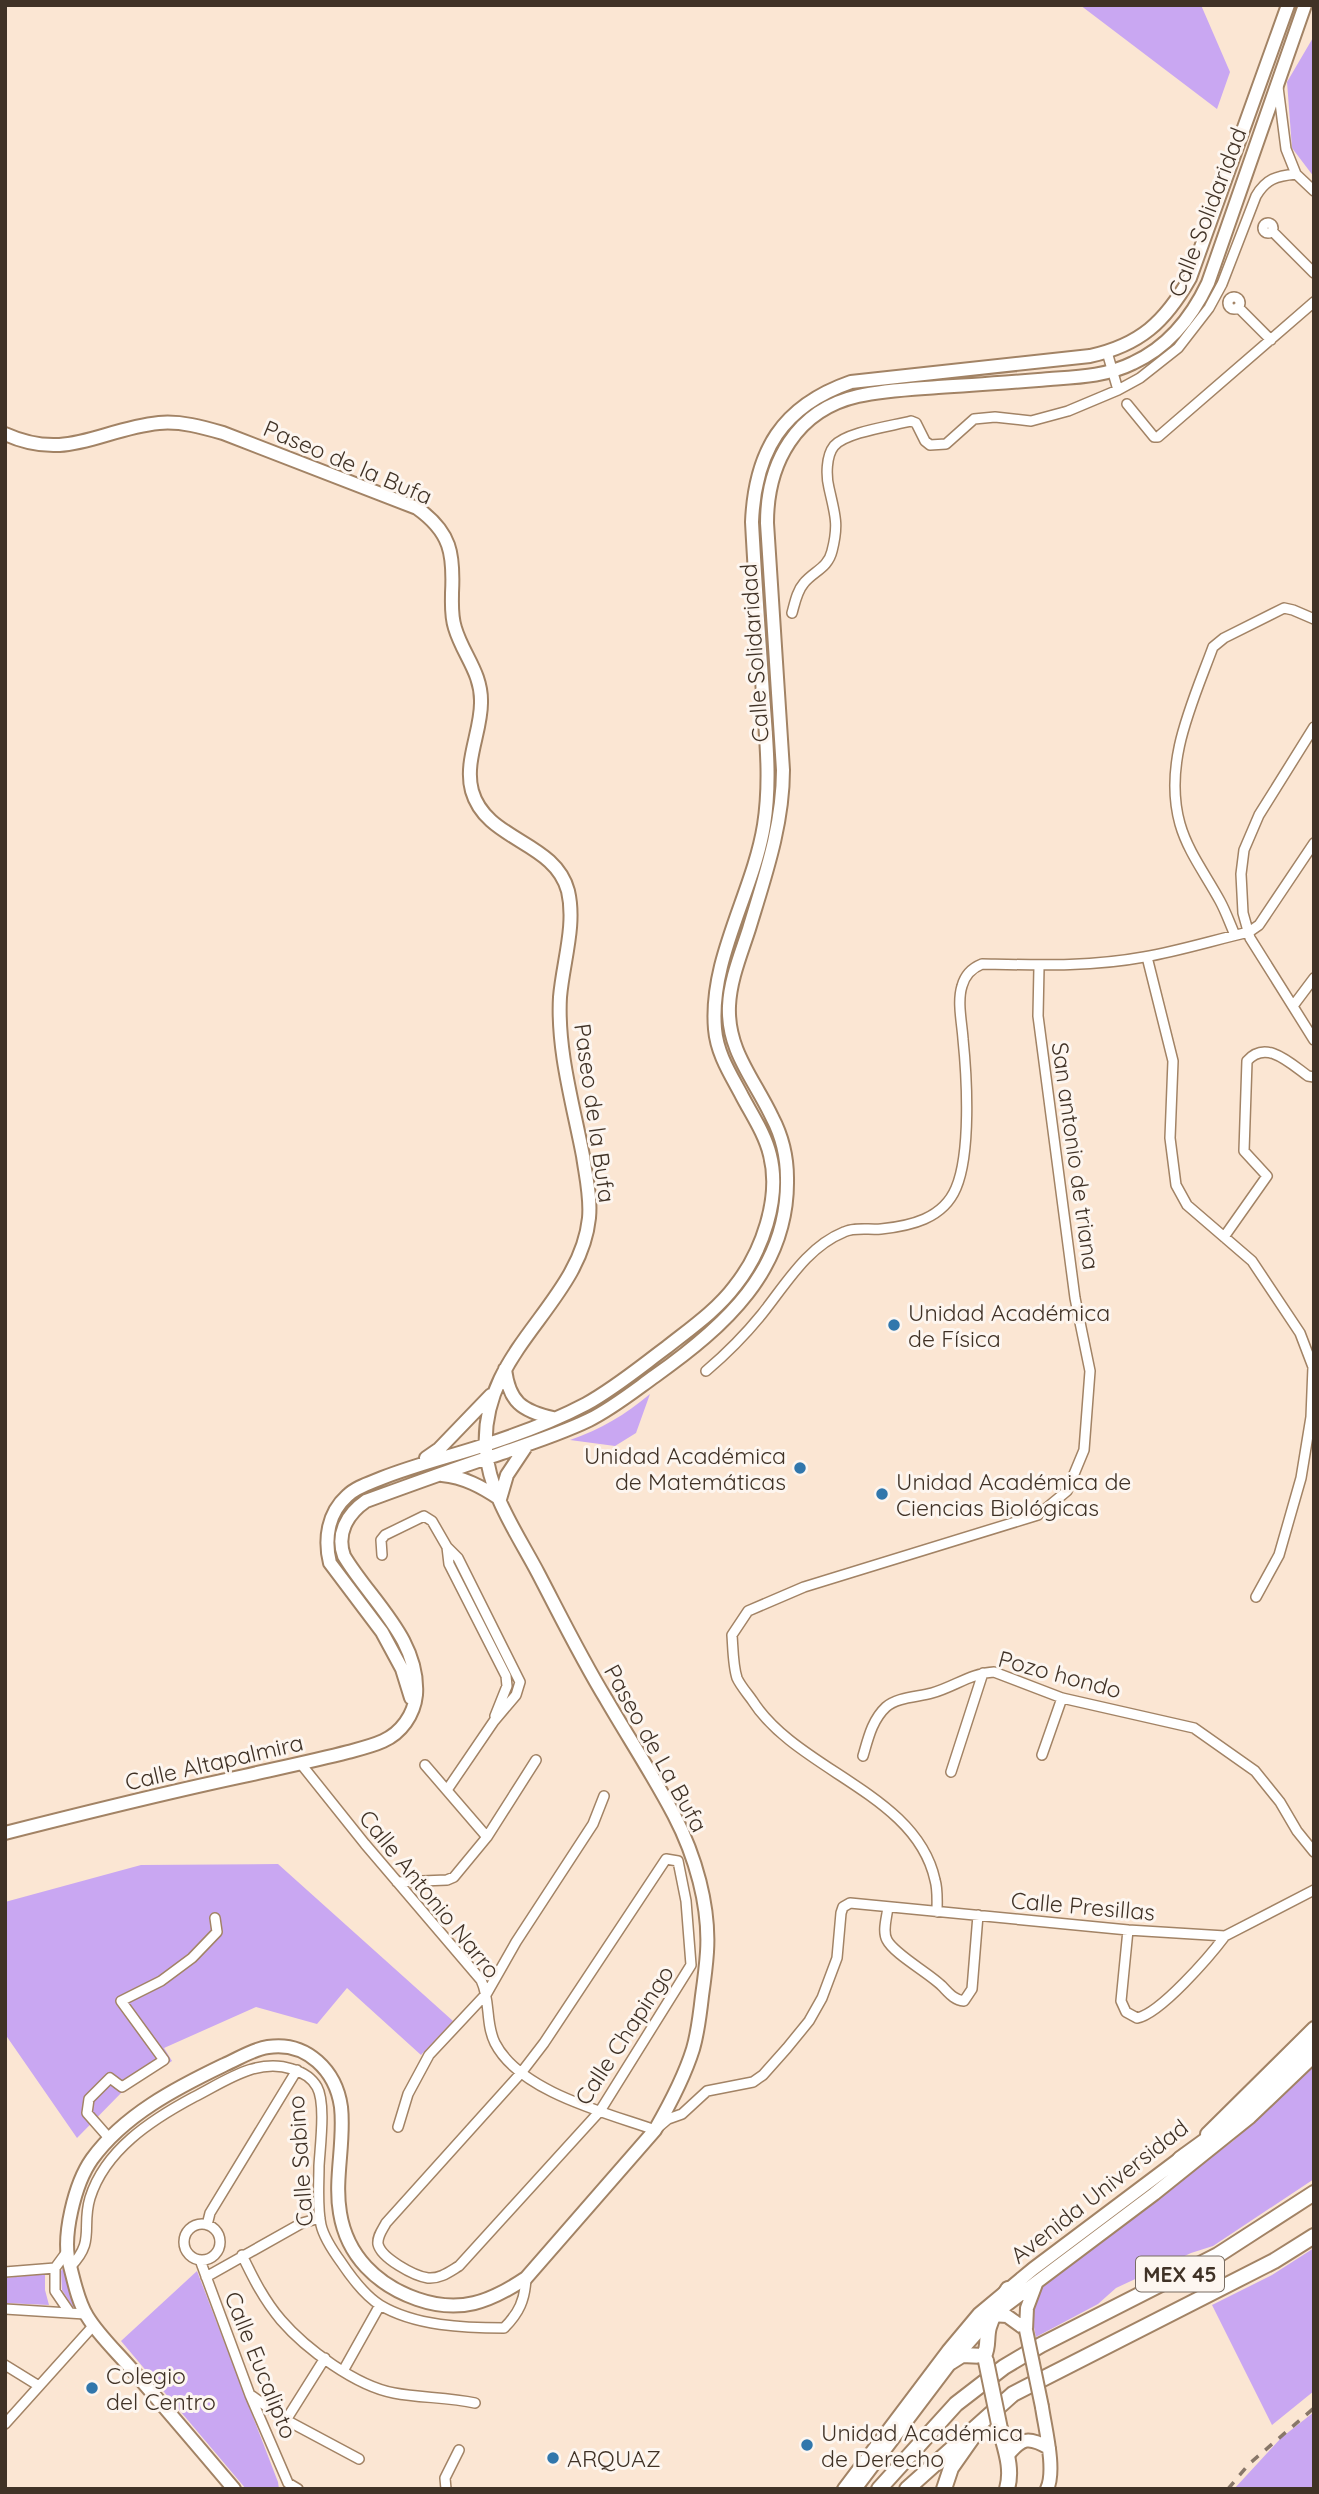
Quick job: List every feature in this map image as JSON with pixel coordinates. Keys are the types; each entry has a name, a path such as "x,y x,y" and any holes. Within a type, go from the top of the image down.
{"main road":[{"name":"Calle Solidaridad","path":"486,1452 583,1406 618,1384 692,1327 724,1298 743,1275 769,1212 771,1157 766,1141 725,1065 715,1033 715,999 722,964 751,873 766,806 767,763 751,522 755,483 764,455 780,429 801,408 820,395 851,382 1090,356 1138,339 1151,329 1176,303 1189,278 1288,5"},
{"name":"Calle Solidaridad","path":"486,1452 527,1445 606,1411 705,1338 736,1310 759,1279 781,1224 787,1181 783,1148 773,1118 737,1053 730,1031 729,1005 739,960 769,864 781,807 782,759 767,523 770,484 781,455 810,419 839,401 877,392 1091,376 1133,363 1154,351 1182,327 1208,283 1305,5"},
{"name":"Paseo de la Bufa","path":"5,434 29,443 61,447 141,425 162,422 191,424 223,433 417,508 433,520 445,536 454,562 452,619 458,639 480,685 481,713 470,768 474,797 487,819 546,858 559,871 570,904 560,997 560,1027 589,1193 588,1223 577,1258 505,1368 496,1390 488,1422 486,1452 493,1480"},
{"path":"505,1368 507,1384 513,1398 535,1414 554,1418"},
{"path":"418,1464 439,1449 496,1390"},
{"path":"441,1475 456,1476 471,1482 500,1499 507,1475 527,1445"},
{"path":"414,1705 395,1653 367,1609 332,1568 326,1544 331,1520 348,1494 360,1487 418,1464 486,1452"},
{"path":"414,1705 415,1682 408,1653 390,1620 344,1556 341,1547 342,1534 351,1515 366,1501 441,1475 486,1452"},
{"name":"Paseo de La Bufa","path":"68,2260 71,2217 79,2186 88,2165 109,2138 130,2120 170,2094 258,2049 270,2046 304,2052 317,2060 326,2068 335,2086 341,2107 340,2212 348,2239 365,2266 384,2284 437,2306 465,2305 499,2296 526,2278 655,2130 684,2074 698,2032 708,1949 699,1881 674,1816 596,1682 500,1499 493,1480"},
{"name":"Calle Altapalmira","path":"5,1833 301,1764 384,1741 401,1728 414,1705"},
{"name":"Avenida Universidad","path":"1009,2289 1180,2159 1314,2028"},
{"path":"1180,2159 1227,2125 1314,2044"},
{"name":"Avenida Universidad","path":"971,2330 986,2314 1154,2194 1250,2117 1314,2056"},
{"name":"MEX 45","path":"879,2489 956,2404 976,2387 1041,2345 1218,2255 1314,2193"},
{"name":"MEX 45","path":"907,2489 1013,2394 1273,2261 1314,2236"},
{"path":"68,2260 85,2314 234,2489"},
{"path":"1040,2278 1030,2296 1026,2330 1049,2448 1050,2483 1047,2489"},
{"path":"1007,2489 1010,2480 1007,2456 985,2359 988,2348 986,2314 1009,2289"},
{"path":"986,2314 1007,2316 1026,2330"},
{"path":"855,2489 951,2362 971,2330"},
{"path":"844,2489 971,2330"},
{"path":"951,2362 962,2355 985,2359"},
{"path":"944,2489 951,2468 985,2418"},
{"path":"1007,2456 1023,2441 1034,2440 1049,2448"}],"street":[{"path":"1277,83 1286,149 1296,174 1314,191"},
{"path":"792,613 798,592 806,581 827,565 831,556 838,527 827,481 829,455 835,444 857,435 911,421 916,423 930,445 946,443 974,419 995,417 1031,421 1068,411 1140,378 1178,348 1209,308 1222,284 1248,213 1263,184 1272,178 1296,174"},
{"path":"1272,231 1314,273"},
{"path":"1127,404 1154,437 1158,438 1314,302"},
{"path":"1238,307 1271,340"},
{"path":"1107,352 1118,390"},
{"path":"1235,935 1220,902 1198,865 1181,825 1174,792 1179,740 1213,647 1224,638 1284,608 1314,619"},
{"path":"1314,727 1259,815 1244,850 1241,874 1243,913 1250,938 1314,1040"},
{"path":"706,1371 761,1316 803,1262 822,1243 846,1230 881,1229 924,1221 938,1212 951,1198 960,1176 966,1129 966,1067 960,998 968,973 982,964 1039,967 1147,957 1249,932 1259,925 1314,843"},
{"path":"1147,957 1173,1062 1170,1138 1176,1185 1186,1205 1252,1261 1262,1273 1300,1333 1313,1367 1311,1417 1301,1478 1279,1555 1256,1597"},
{"name":"San antonio de triana","path":"937,1912 936,1881 925,1851 905,1825 869,1795 788,1741 759,1712 737,1678 732,1635 748,1611 804,1587 1038,1515 1067,1491 1084,1450 1090,1371 1075,1298 1038,1016 1039,967"},
{"path":"1293,1006 1314,978"},
{"path":"1224,1237 1267,1176 1244,1151 1247,1061 1252,1055 1265,1051 1274,1053 1308,1076 1314,1077"},
{"path":"382,1555 381,1540 385,1535 424,1516 432,1521 447,1548 449,1564 506,1676 507,1686 494,1721 447,1790"},
{"name":"Pozo hondo","path":"863,1756 874,1721 887,1705 935,1693 958,1681 994,1672 1062,1698 1194,1728 1255,1771 1314,1852"},
{"path":"951,1772 984,1673"},
{"path":"1042,1755 1062,1698"},
{"path":"397,1882 447,1880 454,1877 487,1837 537,1760"},
{"name":"Calle Antonio Narro","path":"301,1764 469,1965 487,1993 488,2016 495,2042 502,2054 521,2073 546,2088 655,2130"},
{"path":"425,1765 487,1837"},
{"path":"398,2127 408,2094 429,2055 487,1993 516,1942 593,1824 604,1796"},
{"name":"Calle Chapingo","path":"666,1859 678,1861 686,1901 691,1965 600,2111 459,2266 443,2276 428,2278 410,2273 384,2255 378,2245 379,2236 386,2223 521,2073 544,2043 666,1859"},
{"path":"1128,1930 1121,2001 1126,2012 1137,2018 1150,2013 1176,1989 1209,1957 1225,1936 1313,1889"},
{"name":"Calle Presillas","path":"655,2130 668,2119 682,2114 707,2091 753,2081 763,2075 787,2048 809,2021 822,1998 837,1958 841,1913 850,1903 1128,1930 1225,1936"},
{"path":"888,1908 886,1940 936,1979 957,2001 964,2001 972,1989 978,1915"},
{"path":"109,2138 87,2113 89,2099 110,2078 122,2087 164,2060 121,2001 161,1981 192,1958 217,1932 215,1918"},
{"path":"5,2272 55,2268 82,2255 86,2245 89,2200 95,2185 116,2151 130,2138 187,2101 252,2069 275,2064 297,2070 210,2213 207,2225"},
{"name":"Calle Sabino","path":"297,2070 318,2088 321,2104 322,2228 351,2276 380,2305 436,2323 504,2328 525,2300 526,2278"},
{"path":"206,2277 302,2223 320,2218"},
{"path":"201,2224 216,2232 219,2243 215,2254 200,2260 189,2254 184,2239 190,2228 201,2224"},
{"path":"242,2255 260,2290 281,2320 305,2343 344,2371 392,2393 452,2398 474,2403"},
{"name":"Calle Eucalipto","path":"200,2260 250,2395 288,2486 298,2489"},
{"path":"55,2268 55,2291 70,2313"},
{"path":"344,2371 380,2305"},
{"path":"5,2309 85,2314"},
{"path":"5,2424 94,2325"},
{"path":"286,2420 324,2358"},
{"path":"5,2365 39,2386"},
{"path":"250,2395 286,2420 359,2459"},
{"path":"446,2489 445,2478 459,2450"}],"shaded area":[{"path":"1080,5 1201,5 1230,72 1217,109"},
{"path":"1314,36 1314,177 1292,148 1287,82"},
{"path":"650,1394 636,1433 615,1446 570,1440 612,1421"},
{"path":"278,1864 453,2021 421,2055 347,1988 317,2024 256,2007 164,2048 172,2061 124,2090 77,2138 5,2034 5,1902 141,1865"},
{"path":"1314,2066 1314,2179 1213,2246 1191,2253 1116,2288 1098,2304 1036,2337 1033,2309 1043,2284 1233,2141"},
{"path":"1314,2248 1314,2391 1272,2425 1212,2305 1272,2275"},
{"path":"65,2266 79,2308 73,2307 62,2290 61,2271"},
{"path":"197,2271 279,2489 246,2489 121,2341"},
{"path":"45,2274 49,2305 5,2303 5,2278"},
{"path":"1314,2412 1314,2489 1234,2489 1281,2438"}],"railway":[{"path":"1228,2489 1249,2464 1314,2408"}],"place":[{"name":"Unidad Académica de Física","path":"894,1325"},
{"name":"Unidad Académica de Matemáticas","path":"800,1468"},
{"name":"Unidad Académica de Ciencias Biológicas","path":"882,1494"},
{"name":"Colegio del Centro","path":"92,2388"},
{"name":"Unidad Académica de Derecho","path":"807,2445"},
{"name":"ARQUAZ","path":"553,2458"}]}
